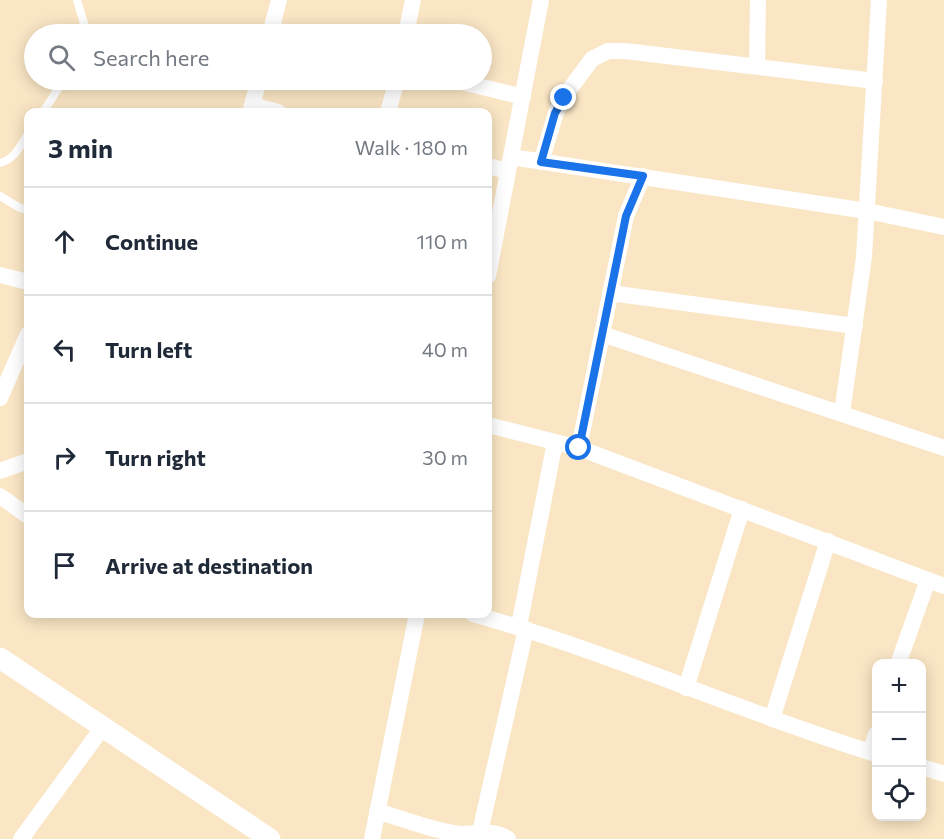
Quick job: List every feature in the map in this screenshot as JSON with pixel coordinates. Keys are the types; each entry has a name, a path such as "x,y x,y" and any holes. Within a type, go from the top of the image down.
{"street":[{"path":"273,24 279,0"},
{"path":"408,24 413,0"},
{"path":"492,242 510,164 541,0"},
{"path":"757,65 758,0"},
{"path":"842,413 864,257 879,0"},
{"path":"541,162 560,106 592,59 608,51 757,65 875,81"},
{"path":"492,89 522,96"},
{"path":"251,108 256,90"},
{"path":"389,108 394,90"},
{"path":"492,166 541,162 867,211 944,227"},
{"path":"579,448 626,216 643,176"},
{"path":"0,275 24,281"},
{"path":"610,293 855,326"},
{"path":"602,334 944,448"},
{"path":"0,398 24,343"},
{"path":"492,426 579,448 936,583 900,659"},
{"path":"480,832 522,628 555,442"},
{"path":"0,471 24,462"},
{"path":"0,496 24,513"},
{"path":"686,688 742,509"},
{"path":"772,719 828,541"},
{"path":"372,839 416,618"},
{"path":"487,618 522,628 772,719 872,752"},
{"path":"0,658 270,839"},
{"path":"21,839 103,727"},
{"path":"926,769 944,774"},
{"path":"377,812 453,833 500,833 508,839"}],"lane":[{"path":"77,0 84,24"},
{"path":"46,108 57,90"},
{"path":"0,163 8,161 24,140"},
{"path":"0,196 24,209"}],"route":[{"path":"564,98 555,113 541,162 643,176 626,216 579,448"}]}
